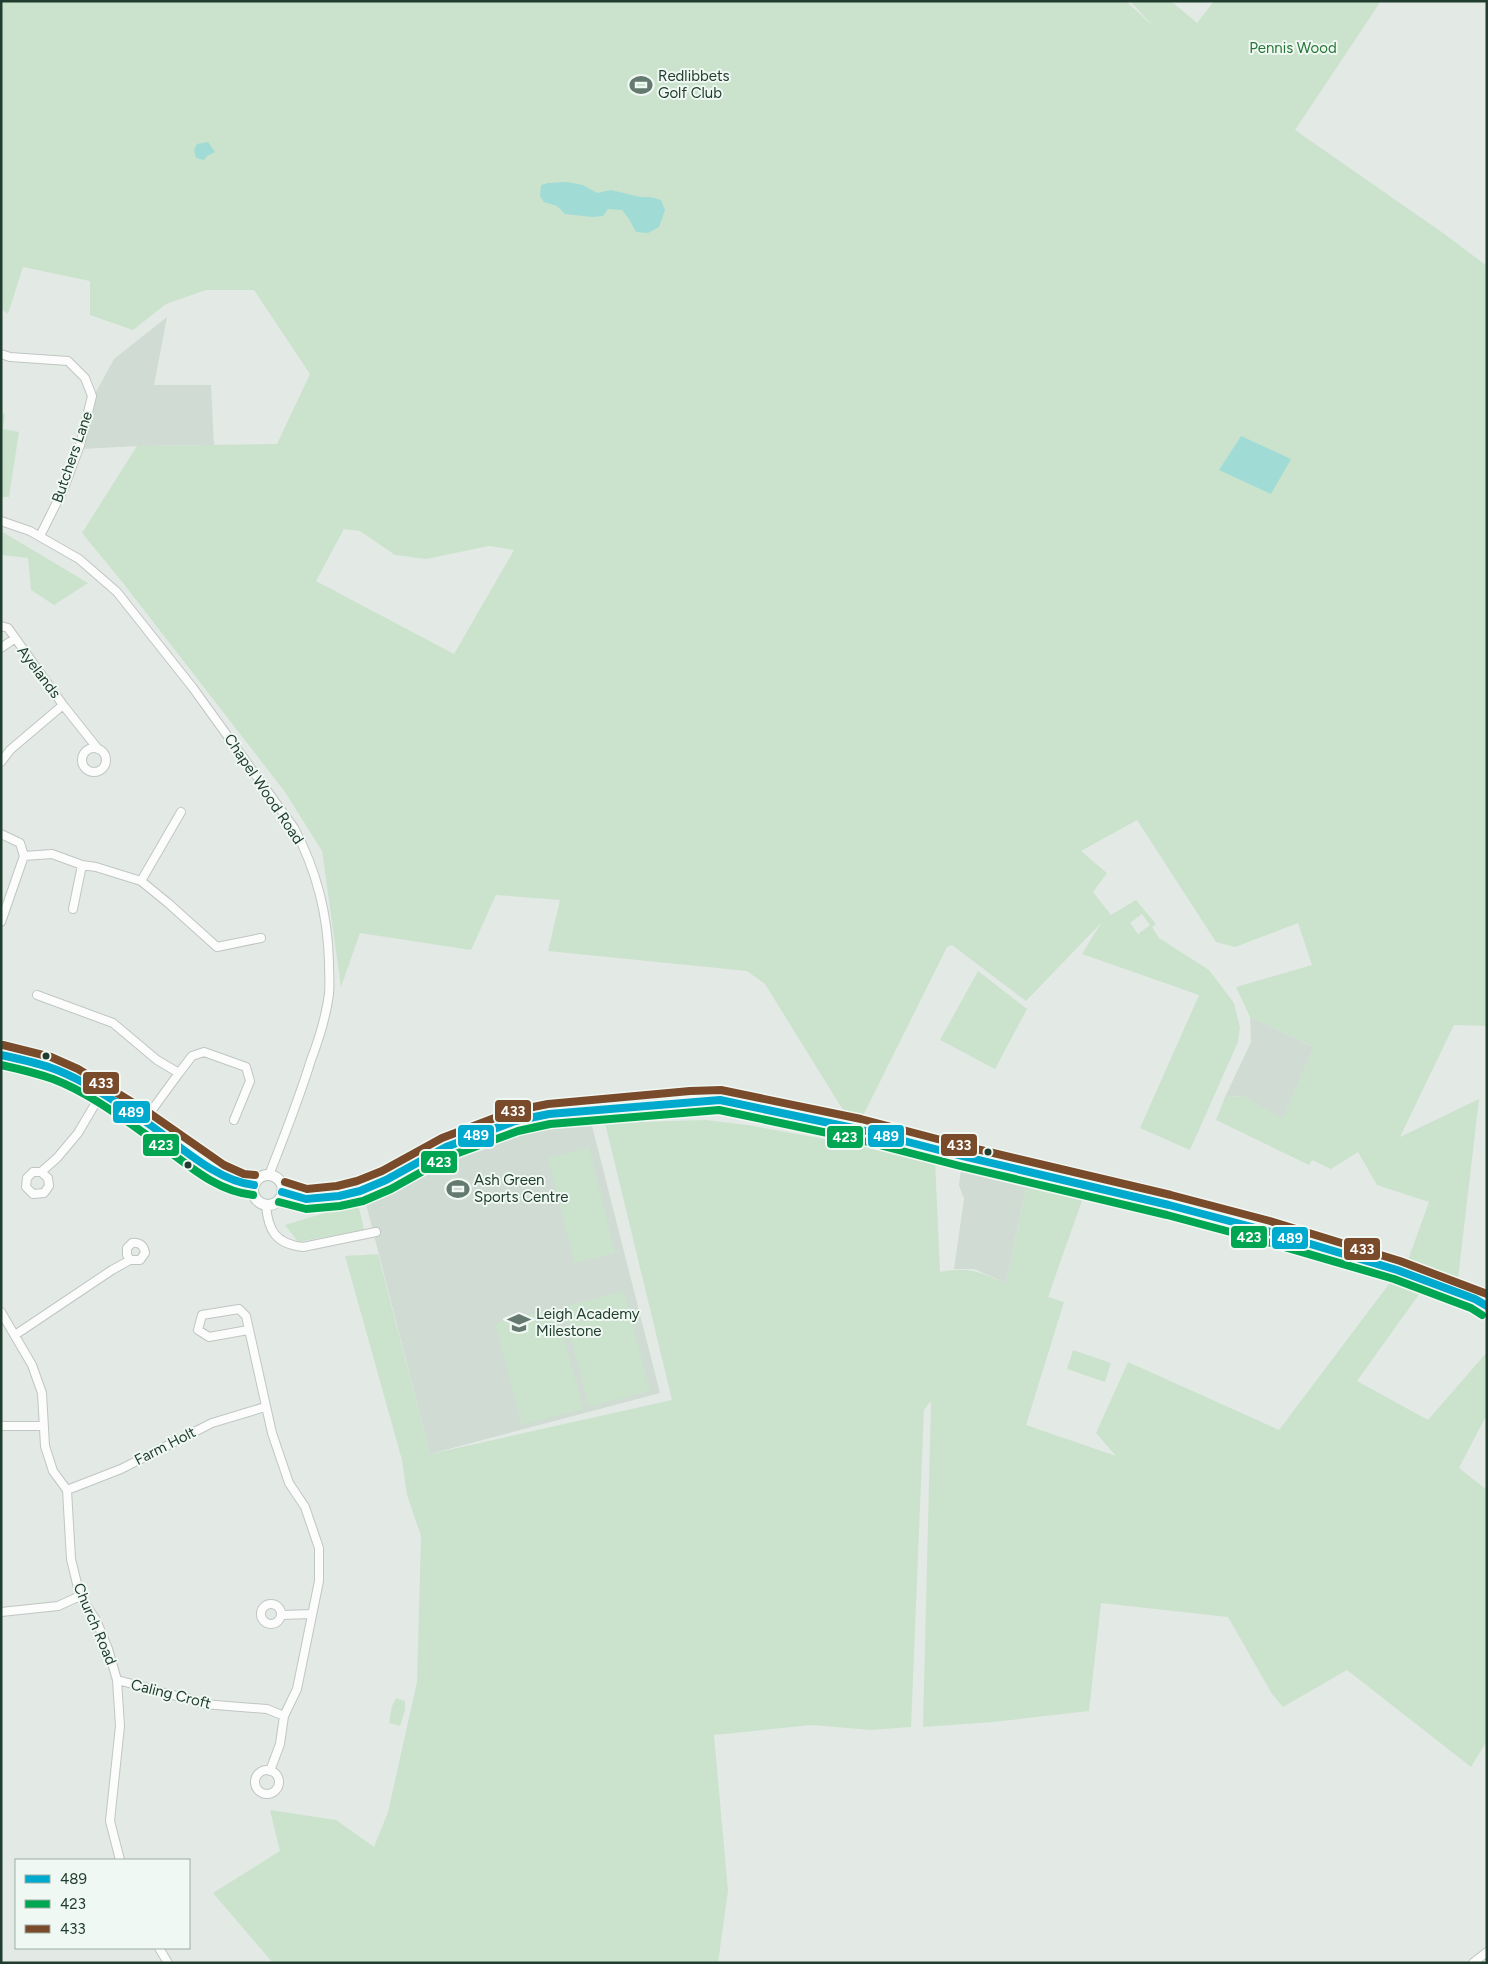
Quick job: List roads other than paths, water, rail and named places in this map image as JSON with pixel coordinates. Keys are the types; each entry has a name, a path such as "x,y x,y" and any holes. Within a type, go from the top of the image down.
{"street":[{"name":"Butchers Lane","path":"1,354 10,357 68,361 85,378 92,396 80,445 54,510 40,536"},
{"name":"Chapel Wood Road","path":"1,521 40,536 79,559 117,592 193,688 294,828 307,853 318,884 325,914 329,993 320,1033 301,1093 269,1175"},
{"name":"Ayelands","path":"1,626 8,628 14,639 63,705 98,749"},
{"name":"Ayelands","path":"1,648 14,639"},
{"name":"Ayelands","path":"1,762 10,750 63,705"},
{"path":"141,881 181,812"},
{"path":"1,834 20,843 24,856 1,922"},
{"path":"24,856 52,854 82,866 96,867 141,881 217,947 261,938"},
{"path":"74,909 82,866"},
{"path":"37,995 113,1023 157,1060 179,1073"},
{"path":"146,1122 192,1056 204,1052 246,1067 250,1081 234,1120"},
{"path":"1,1055 43,1066 72,1077 146,1122 223,1176 237,1183 254,1185"},
{"path":"41,1172 57,1158 78,1133 101,1094"},
{"path":"282,1192 306,1199 339,1196 360,1191 386,1180 446,1147 515,1121 548,1114 629,1108 691,1100 720,1100 858,1128 933,1149 1169,1205 1267,1231 1397,1270 1475,1299 1487,1306"},
{"path":"266,1205 277,1202 282,1192 280,1181 269,1175 260,1178 254,1185 253,1194 255,1198 266,1205 270,1228 279,1239 291,1246 303,1247 376,1232"},
{"path":"15,1335 130,1260"},
{"path":"248,1330 209,1337 198,1330 202,1315 240,1308 246,1316 272,1432 290,1483 305,1507 319,1548 319,1581 297,1689 284,1716 280,1744 270,1771"},
{"path":"1,1312 32,1365 42,1393 45,1446 53,1471 67,1490"},
{"name":"Farm Holt","path":"67,1490 121,1469 212,1423 265,1407"},
{"path":"1,1426 43,1426"},
{"name":"Church Road","path":"67,1490 71,1559 80,1596 96,1620 108,1649 117,1680 120,1726 110,1821 120,1859"},
{"path":"1,1612 58,1606 80,1596"},
{"path":"281,1615 312,1614"},
{"name":"Caling Croft","path":"117,1680 152,1688 166,1694 187,1698 203,1704 268,1709 284,1716"},
{"path":"160,1949 168,1963"},
{"path":"1473,1963 1487,1952"}],"water":[{"path":"208,142 215,152 204,160 196,158 194,150 197,144"},
{"path":"567,182 583,185 597,193 611,190 661,200 665,210 659,227 648,233 636,232 622,210 608,209 603,216 593,217 565,214 557,206 544,202 540,196 541,185"},
{"path":"1241,436 1291,459 1271,494 1219,470"}],"place":[{"name":"Redlibbets Golf Club","path":"641,85"},
{"name":"Ash Green Sports Centre","path":"458,1189"},
{"name":"Leigh Academy Milestone","path":"519,1323"}],"park label":[{"name":"Pennis Wood","path":"1293,48"}]}
